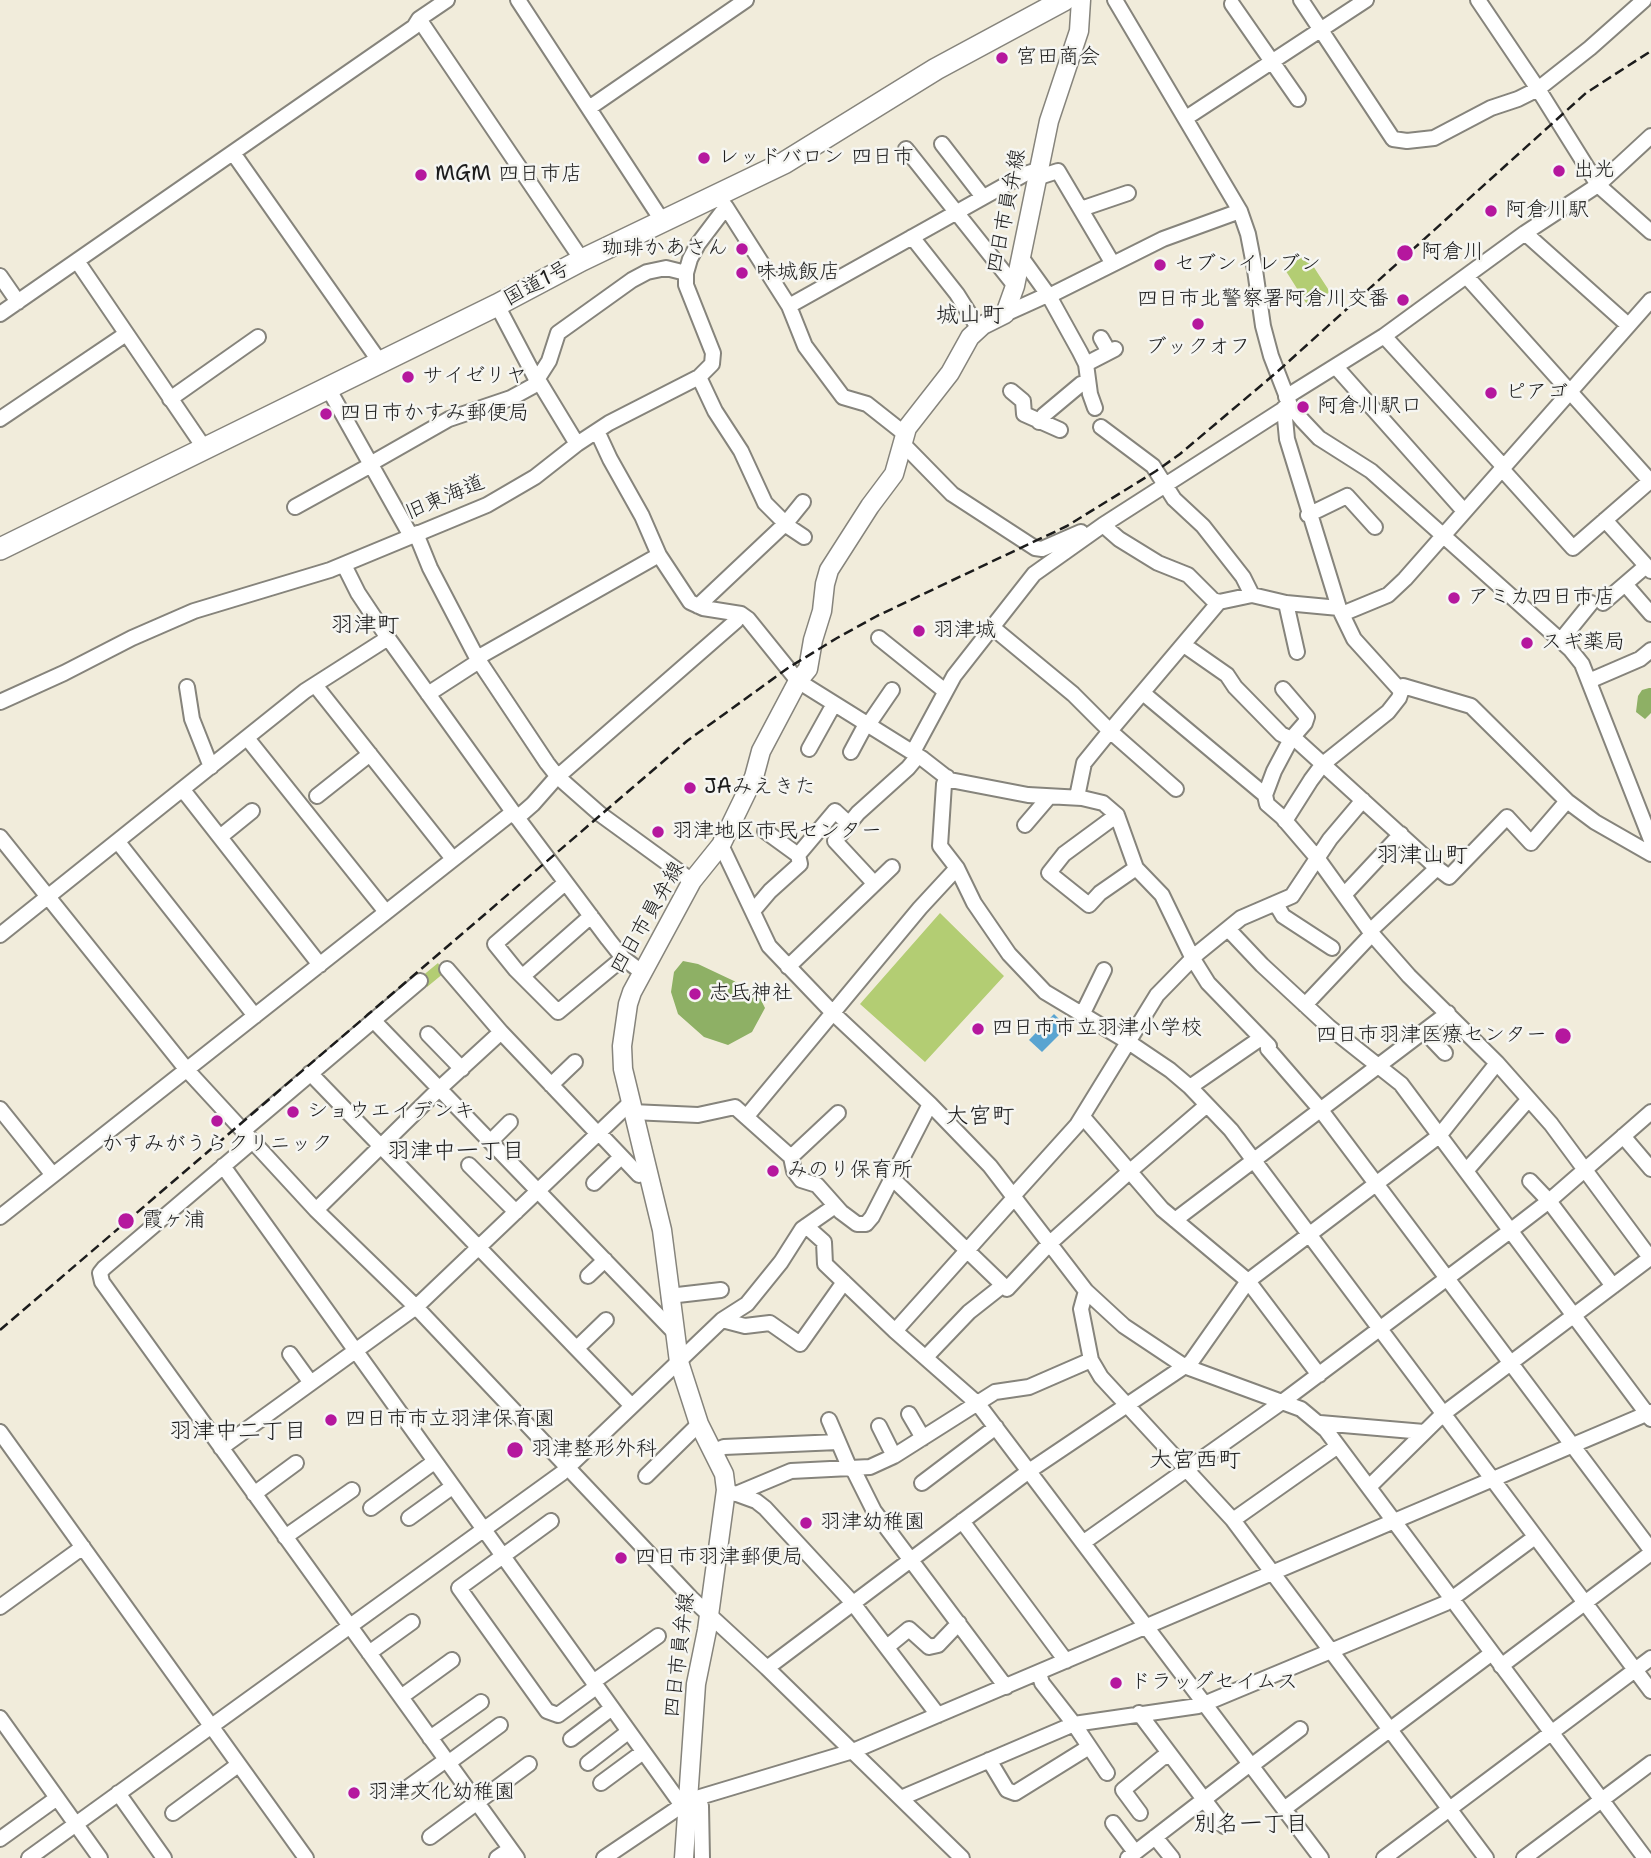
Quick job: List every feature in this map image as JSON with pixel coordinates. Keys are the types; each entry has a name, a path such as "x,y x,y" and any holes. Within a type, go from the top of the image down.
{"highway":[{"name":"国道1号","path":"0,549 496,306 582,260 663,222 722,202 936,69 1064,0"}],"main road":[{"name":"四日市員弁線","path":"684,1858 685,1802 696,1684 731,1492 699,1424 679,1362 662,1230 623,1069 622,1038 628,1004 692,881 721,845 754,777 761,751 810,663 829,570 894,474 904,439 916,414 950,373 970,337 1005,314 1015,286 1049,121 1079,31 1081,0"}],"street":[{"path":"0,314 414,27 419,19 447,0"},
{"path":"518,0 663,222"},
{"path":"589,108 746,0"},
{"path":"1115,0 1240,212 1248,234 1263,326 1287,403 1287,439 1340,611 1354,639 1401,691"},
{"path":"1301,0 1393,139 1407,141 1434,138 1492,108 1538,89 1644,0"},
{"path":"1186,118 1366,0"},
{"path":"1478,0 1598,184 1651,232"},
{"path":"1232,4 1298,99"},
{"path":"419,19 582,260"},
{"path":"874,883 835,841 858,813 908,768 954,676 1034,573 1384,336 1525,233 1598,184 1651,136"},
{"path":"942,144 983,197"},
{"path":"906,149 1015,286"},
{"path":"233,153 380,362"},
{"path":"789,306 1025,174 1058,172 1113,264"},
{"path":"1080,209 1128,193"},
{"path":"804,537 765,503 741,451 715,411 698,377 712,364 713,353 686,285 687,273 690,259 722,202 789,306 805,346 843,397 867,404 904,439 952,494 1035,548 1042,549 1096,524 1158,564 1188,575 1213,600 1219,602 1252,595 1340,611 1388,595 1414,569 1628,325 1649,306"},
{"path":"1005,314 1163,239 1240,212"},
{"path":"1525,233 1628,325"},
{"path":"912,237 957,294 979,329"},
{"path":"1021,257 1048,295 1086,364 1095,408"},
{"path":"77,261 205,449"},
{"path":"295,507 449,419 511,398 538,380 553,352 558,333 640,275 666,268 687,273"},
{"path":"0,276 18,302"},
{"path":"1384,336 1573,548 1651,481 1467,277"},
{"path":"496,306 536,379 578,444"},
{"path":"0,419 126,334"},
{"path":"170,399 258,337"},
{"path":"1086,364 1112,351 1101,338"},
{"path":"1336,367 1464,511"},
{"name":"旧東海道","path":"0,702 194,611 344,565 487,505 535,477 597,431 698,377"},
{"path":"1039,422 1081,383 1088,382"},
{"path":"328,388 419,541 430,568 478,659 527,736 558,777 600,814 692,881"},
{"path":"1012,391 1023,401 1024,414 1060,430"},
{"path":"1287,403 1312,431 1371,471 1561,640 1583,664 1651,840"},
{"path":"1101,427 1153,466 1174,499 1203,526 1243,577 1252,595"},
{"path":"597,431 642,516 659,555 690,602 741,614 798,681 915,754 947,778 1028,795 1077,797 1103,803 1117,815 1136,868 1162,895 1193,960 1208,984 1269,1046 1268,1049 1320,1109 1651,1551 1501,1666"},
{"path":"1308,514 1347,496 1375,527"},
{"path":"698,606 786,523 803,502"},
{"path":"1561,640 1597,603 1649,568 1605,520"},
{"path":"428,694 478,659 659,555"},
{"path":"344,565 358,593 388,638 515,815 624,958 643,973"},
{"path":"1625,584 1651,614"},
{"path":"1077,797 1084,763 1219,602"},
{"path":"1286,603 1297,652"},
{"path":"0,1217 453,859 515,815 741,614"},
{"path":"992,627 1073,694 1110,731 1176,789"},
{"path":"0,935 315,685 388,638"},
{"path":"878,638 945,691"},
{"path":"1184,645 1227,675 1235,687 1281,734 1292,738 1323,764 1449,877 1507,817 1531,843 1567,801"},
{"path":"1589,681 1640,659 1651,650"},
{"path":"315,685 453,859"},
{"path":"1285,821 1323,764 1388,712 1399,698 1403,686 1471,706 1567,801 1595,822 1651,854"},
{"path":"187,687 192,719 211,767"},
{"path":"1265,795 1274,771 1292,738 1306,723 1307,717 1283,689"},
{"path":"851,752 892,690"},
{"path":"1143,693 1265,795 1268,804 1318,859 1371,932 1409,976 1497,1063 1557,1132 1583,1171 1650,1258 1443,1414 1368,1487"},
{"path":"809,749 834,704"},
{"path":"247,738 386,912"},
{"path":"317,796 370,754"},
{"path":"947,778 944,784 940,846 957,868 974,903 1009,954 1045,992 1170,1070 1236,1135 1651,1691"},
{"path":"183,790 320,965"},
{"path":"1025,825 1049,797"},
{"path":"895,1331 1083,1117 1157,995 1241,918 1292,896 1329,839 1363,800"},
{"path":"220,837 252,811"},
{"path":"798,855 835,811 849,824"},
{"path":"1117,815 1064,854 1049,873 1089,905 1100,893 1136,868"},
{"path":"753,911 770,891 800,864 798,855 765,831"},
{"path":"1345,895 1401,834"},
{"path":"0,837 187,1070 316,1210 416,1307 691,1598 853,1751 956,1856"},
{"path":"118,842 255,1016"},
{"path":"721,845 769,946 834,1014 930,1104 990,1166 1086,1291 1124,1326 1184,1366 1301,1409 1320,1423 1645,1858"},
{"path":"788,967 892,867"},
{"path":"747,1116 920,908 957,868"},
{"path":"1305,1005 1371,932 1437,868"},
{"path":"565,883 495,944 558,1012 624,958"},
{"path":"1276,904 1283,916 1332,948"},
{"path":"523,976 591,916"},
{"path":"604,1858 685,1802 853,1751 1572,1445 1650,1415 1401,1084 1305,1005 1228,929"},
{"path":"447,969 501,1032 639,1175"},
{"path":"1082,1015 1104,970"},
{"path":"420,981 310,1073 248,1136 223,1166 100,1273 102,1282 513,1853 497,1858"},
{"path":"1175,1220 1448,1013"},
{"path":"373,1020 673,1331"},
{"path":"1424,1031 1445,1053"},
{"path":"316,1210 501,1032"},
{"path":"428,1034 461,1069"},
{"path":"1190,1087 1261,1038"},
{"path":"551,1085 575,1062"},
{"path":"767,1668 1029,1471 1191,1362 1248,1281 1439,1136 1497,1063"},
{"path":"310,1073 632,1406"},
{"path":"1466,1171 1528,1100"},
{"path":"221,1448 416,1307 598,1134 631,1108 698,1115 736,1107 791,1157 794,1171 801,1180 817,1185 835,1206 857,1224 866,1224 893,1179 930,1104"},
{"path":"893,1179 1007,1289 1049,1244 1207,1105"},
{"path":"0,1109 53,1175"},
{"path":"1084,1542 1380,1330 1549,1201 1651,1112"},
{"path":"791,1157 838,1114"},
{"path":"1083,1117 1162,1209 1248,1281 1319,1375"},
{"path":"491,1141 510,1122"},
{"path":"1623,1136 1651,1169"},
{"path":"594,1183 621,1157"},
{"path":"470,1165 516,1212"},
{"path":"223,1166 628,1732 685,1802 701,1806 702,1858"},
{"path":"1530,1181 1549,1201 1613,1286"},
{"path":"29,1858 567,1468 722,1320 747,1304 782,1262 802,1229 835,1206"},
{"path":"806,1226 824,1242 825,1264 895,1331 978,1404 1284,1809 1314,1856"},
{"path":"588,1276 605,1260"},
{"path":"722,1320 745,1326 770,1323 800,1344 844,1282"},
{"path":"926,1357 969,1312 1002,1286"},
{"path":"669,1296 721,1290"},
{"path":"1086,1291 1081,1309 1091,1360 1101,1377 1233,1520 1486,1858"},
{"path":"577,1348 606,1321"},
{"path":"290,1354 311,1383"},
{"path":"731,1492 791,1471 870,1467 894,1456 995,1392 1030,1387 1091,1360"},
{"path":"909,1414 923,1438"},
{"path":"829,1420 874,1511 1006,1687"},
{"path":"1320,1423 1424,1432"},
{"path":"646,1476 699,1424"},
{"path":"878,1426 894,1456"},
{"path":"922,1483 996,1427"},
{"path":"1,1435 306,1858"},
{"path":"712,1452 724,1447 838,1442"},
{"path":"1233,1520 1339,1446"},
{"path":"371,1508 434,1462"},
{"path":"254,1494 296,1463"},
{"path":"409,1518 452,1487"},
{"path":"285,1537 352,1489"},
{"path":"731,1492 756,1501 765,1508 852,1602 938,1715"},
{"path":"551,1521 459,1588 547,1711 558,1715 658,1636"},
{"path":"962,1521 1066,1661"},
{"path":"901,1798 1074,1724 1205,1704 1451,1600 1535,1537"},
{"path":"0,1607 83,1548"},
{"path":"369,1653 412,1622"},
{"path":"887,1647 909,1629 929,1647 938,1645 959,1623"},
{"path":"1284,1809 1492,1653"},
{"path":"1384,1858 1651,1658"},
{"path":"401,1698 452,1660"},
{"path":"1039,1673 1042,1683 1107,1773"},
{"path":"430,1738 481,1702"},
{"path":"571,1739 612,1708"},
{"path":"1139,1713 1224,1826"},
{"path":"0,1718 76,1824 92,1855"},
{"path":"403,1791 500,1725"},
{"path":"1113,1823 1131,1855 1300,1729"},
{"path":"587,1763 628,1732"},
{"path":"0,1746 13,1736"},
{"path":"989,1760 1007,1790 1015,1793 1089,1747"},
{"path":"601,1783 643,1752"},
{"path":"1140,1813 1123,1790 1162,1758 1171,1756"},
{"path":"1524,1858 1651,1763"},
{"path":"429,1837 529,1764"},
{"path":"173,1813 238,1765"},
{"path":"118,1793 164,1858"},
{"path":"0,1839 57,1798"},
{"path":"1155,1837 1172,1858"}],"green space":[{"path":"1306,255 1330,292 1308,306 1284,268"},
{"path":"1651,688 1651,713 1645,719 1636,712 1638,696 1642,690"},
{"path":"940,913 1004,976 925,1062 860,1004"},
{"path":"683,961 698,964 734,981 760,998 765,1008 752,1032 728,1045 704,1037 678,1014 671,992 674,972"},
{"path":"438,963 444,973 427,987 421,977"}],"water":[{"path":"1054,1014 1067,1027 1042,1052 1029,1040"}],"railway":[{"path":"0,1330 687,741 788,668 837,638 877,616 1067,526 1180,454 1277,372 1586,93 1651,51"}],"place":[{"name":"宮田商会","path":"1002,58"},
{"name":"レッドバロン 四日市","path":"704,158"},
{"name":"出光","path":"1559,171"},
{"name":"MGM 四日市店","path":"421,175"},
{"name":"阿倉川駅","path":"1491,211"},
{"name":"珈琲かあさん","path":"742,249"},
{"name":"阿倉川","path":"1405,253"},
{"name":"セブンイレブン","path":"1160,265"},
{"name":"味城飯店","path":"742,273"},
{"name":"四日市北警察署阿倉川交番","path":"1403,300"},
{"name":"ブックオフ","path":"1198,324"},
{"name":"サイゼリヤ","path":"408,377"},
{"name":"ピアゴ","path":"1491,393"},
{"name":"阿倉川駅口","path":"1303,407"},
{"name":"四日市かすみ郵便局","path":"326,414"},
{"name":"アミカ四日市店","path":"1454,598"},
{"name":"羽津城","path":"919,631"},
{"name":"スギ薬局","path":"1527,643"},
{"name":"JAみえきた","path":"690,788"},
{"name":"羽津地区市民センター","path":"658,832"},
{"name":"志氐神社","path":"695,994"},
{"name":"四日市市立羽津小学校","path":"978,1029"},
{"name":"四日市羽津医療センター","path":"1563,1036"},
{"name":"ショウエイデンキ","path":"293,1112"},
{"name":"かすみがうらクリニック","path":"217,1121"},
{"name":"みのり保育所","path":"773,1171"},
{"name":"霞ヶ浦","path":"126,1221"},
{"name":"四日市市立羽津保育園","path":"331,1420"},
{"name":"羽津整形外科","path":"515,1450"},
{"name":"羽津幼稚園","path":"806,1523"},
{"name":"四日市羽津郵便局","path":"621,1558"},
{"name":"ドラッグセイムス","path":"1116,1683"},
{"name":"羽津文化幼稚園","path":"354,1793"}],"district":[{"name":"城山町","path":"970,316"},
{"name":"羽津町","path":"365,626"},
{"name":"羽津山町","path":"1422,856"},
{"name":"大宮町","path":"980,1117"},
{"name":"羽津中一丁目","path":"456,1152"},
{"name":"羽津中二丁目","path":"238,1432"},
{"name":"大宮西町","path":"1195,1461"},
{"name":"別名一丁目","path":"1251,1825"}]}
